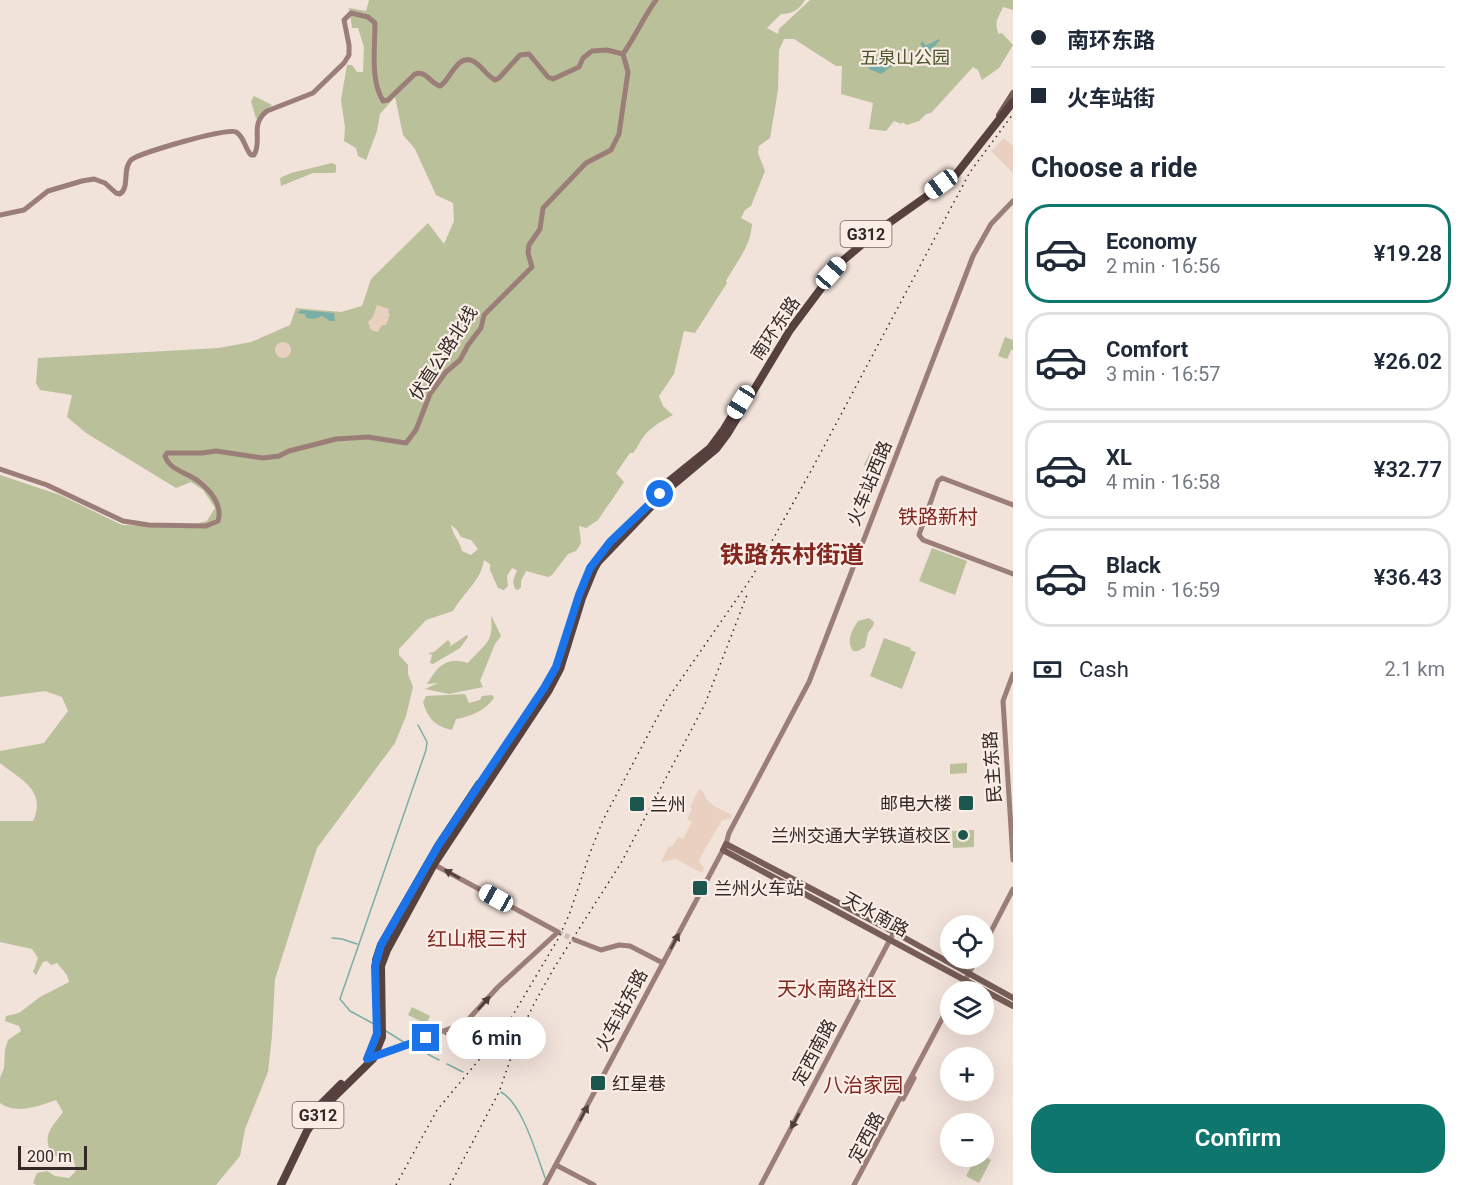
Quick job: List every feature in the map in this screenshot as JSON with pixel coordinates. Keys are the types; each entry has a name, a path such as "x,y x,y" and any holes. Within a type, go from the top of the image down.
{"highway":[{"name":"南环东路","path":"281,1185 307,1131 321,1109 370,1059 381,1042 383,1027 382,961 431,863 542,701 558,668 594,569 613,545 664,492 713,447 812,294 847,251 884,221 941,184 957,169 1013,98"},
{"name":"南环东路","path":"664,492 663,486 710,448 756,376 840,263 879,230 954,177 1013,98"},
{"path":"664,492 704,465 727,440 783,338"},
{"name":"南环东路","path":"276,1185 304,1128 319,1106 370,1059"}],"main road":[{"path":"0,215 24,210 48,191 81,181 94,179 105,183 116,193 123,193 127,165 135,158 218,132 235,131 240,135 250,155 254,155 258,146 257,125 263,115 267,111 313,93 344,63 349,55 349,45 344,20 351,13 368,17 375,23 376,73 379,93 383,101 388,100 419,72 424,73 434,84 444,85 454,69 465,60 470,59 495,80 520,55 529,54 548,77 553,79 579,66 583,58 592,51 606,50 623,54 634,40 643,18 656,0"},
{"name":"伏直公路北线","path":"0,470 47,486 123,521 149,525 206,526 218,521 217,503 209,491 196,479 187,476 167,462 165,456 167,453 216,451 263,458 279,456 289,451 336,439 368,437 406,443 416,430 424,405 434,388 446,372 460,360 481,328 483,315 532,267 528,253 529,245 540,229 543,208 586,163 611,150 619,134 627,85 628,72 623,54"},
{"path":"992,129 1013,108"},
{"name":"火车站西路","path":"724,847 727,837 740,817 811,676 973,256 991,224 1013,203"},
{"path":"1013,505 942,478 938,481 919,535 923,540 1013,574"},
{"name":"民主东路","path":"1013,674 1004,701 1013,860"},
{"name":"民主东路","path":"1013,680 1006,703 1013,811"},
{"name":"天水南路","path":"724,847 894,932 1013,1006"},
{"name":"火车站东路","path":"547,1183 724,847"},
{"name":"天水南路","path":"746,858 890,939 1013,998"},
{"path":"370,1059 465,1023 498,987 558,932 431,863"},
{"path":"994,921 1013,885"},
{"path":"994,926 1013,889"},
{"name":"定西南路","path":"761,1185 894,932"},
{"path":"575,940 601,950 626,945 663,963"},
{"path":"964,981 970,969"},
{"name":"定西路","path":"856,1185 940,1023"},
{"name":"定西路","path":"856,1185 940,1028"},
{"path":"556,1165 594,1185"}],"green space":[{"name":"五泉山公园","path":"369,0 805,0 795,11 781,14 767,28 778,34 779,29 810,0 1013,0 1013,10 1003,7 997,20 997,26 999,34 1002,33 1013,45 999,68 982,80 978,70 973,67 931,113 907,125 894,121 886,131 869,129 873,103 841,94 842,66 836,66 794,39 784,39 779,50 778,90 770,138 759,146 758,153 765,171 751,206 745,210 741,218 752,224 749,240 726,281 727,283 695,333 684,331 674,374 659,396 663,406 673,415 650,430 633,453 630,453 616,473 624,482 598,520 586,528 579,526 581,543 576,551 568,554 552,575 548,577 526,571 518,590 515,589 513,581 517,570 512,568 507,576 508,586 504,590 498,588 490,570 490,564 484,560 476,581 453,611 426,620 399,649 399,655 408,665 408,674 413,687 406,716 395,743 317,848 275,979 268,1072 245,1129 240,1156 216,1185 36,1185 33,1183 37,1173 47,1171 55,1176 69,1178 76,1171 73,1155 53,1156 49,1149 49,1132 63,1112 56,1100 20,1109 6,1107 0,1103 0,1078 4,1068 5,1050 8,1040 21,1031 19,1026 5,1021 6,1016 19,1013 40,997 69,982 67,975 57,963 51,965 47,961 43,962 36,975 33,972 38,958 32,949 0,942 0,821 33,821 37,801 30,787 0,763 0,751 44,743 68,711 62,697 45,691 0,697 0,475 60,495 122,525 183,527 207,521 215,508 203,490 191,482 176,488 86,433 67,417 72,395 40,390 36,383 38,358 219,348 251,342 290,325 296,308 341,312 362,306 371,279 428,223 444,244 454,221 453,203 436,195 415,149 403,135 395,97 380,114 377,131 366,160 358,156 356,148 344,141 345,127 341,100 347,65 352,65 357,72 363,72 364,47 358,28 352,28 349,8 366,11","holes":["451,525 461,537 471,540 478,549 471,555 462,551"]},
{"path":"254,96 272,105 256,119 251,101"},
{"path":"332,163 336,165 334,173 313,173 281,186 280,178 291,173"},
{"path":"1005,337 1013,340 1013,350 1007,359 998,356"},
{"path":"874,445 884,450 874,470 864,465"},
{"path":"932,548 967,561 955,595 919,581"},
{"path":"491,615 501,636 495,644 480,681 483,687 449,694 425,689 438,683 427,684 443,664 454,661 468,663 484,647 490,638"},
{"path":"869,618 874,622 868,633 865,647 853,651 850,639 854,628 858,621"},
{"path":"467,635 468,637 460,648 433,664 430,663 432,655 428,653 434,652 448,640 451,644 449,647"},
{"path":"884,638 916,652 902,689 870,676"},
{"path":"465,694 469,703 480,700 482,696 492,695 494,698 477,712 456,719 452,730 433,721 423,702 426,696"},
{"path":"967,763 967,773 950,774 950,764"},
{"path":"974,830 974,847 953,848 952,831"},
{"path":"412,1007 430,1016 426,1024 408,1015"},
{"path":"971,1167 987,1167 979,1183 966,1176"}],"shaded area":[{"path":"1004,138 1013,146 1013,173 991,151"},
{"path":"377,305 389,309 390,314 386,325 382,325 378,332 371,330 368,322 373,317"},
{"path":"280,342 286,342 291,350 289,356 280,358 275,353 275,347"},
{"path":"699,789 714,806 732,815 730,819 722,820 701,856 699,862 704,868 702,873 676,859 661,862 669,846 672,847 678,837 683,839 692,822 687,819"}],"water":[{"path":"939,39 932,57 920,44 923,41 927,45"},
{"path":"886,53 897,57 892,66 881,74 869,69 867,65"},
{"path":"301,310 334,313 335,321 322,316 314,319 306,318 305,314 297,313"}],"waterway":[{"path":"374,1024 350,1011 340,999 426,750 427,742 418,725"},
{"path":"332,938 357,944"},
{"path":"386,1031 405,1043"},
{"path":"416,1048 439,1060"},
{"path":"447,1064 463,1072"},
{"path":"501,1092 509,1098 523,1119 546,1180"}],"tunnel":[{"path":"558,932 575,940"}],"railway":[{"path":"396,1185 437,1110 504,1030 558,939 603,820 666,701 752,577 970,172 1013,114"},
{"path":"450,1185 499,1092 519,1035 534,1004 554,968 621,863 705,704 747,595"},
{"path":"417,1046 444,1034 492,1028"}],"place":[{"name":"邮电大楼","path":"966,803"},
{"name":"兰州","path":"637,804"},
{"name":"兰州交通大学铁道校区","path":"963,835"},
{"name":"兰州火车站","path":"700,888"},
{"name":"红星巷","path":"598,1083"}],"district":[{"name":"铁路新村","path":"938,517"},
{"name":"铁路东村街道","path":"792,555"},
{"name":"红山根三村","path":"477,939"},
{"name":"天水南路社区","path":"837,989"},
{"name":"八治家园","path":"863,1085"}],"route":[{"path":"426,1038 373,1059 367,1059 377,1034 375,966 381,945 438,846 556,667 590,568 601,551 660,494"}]}
